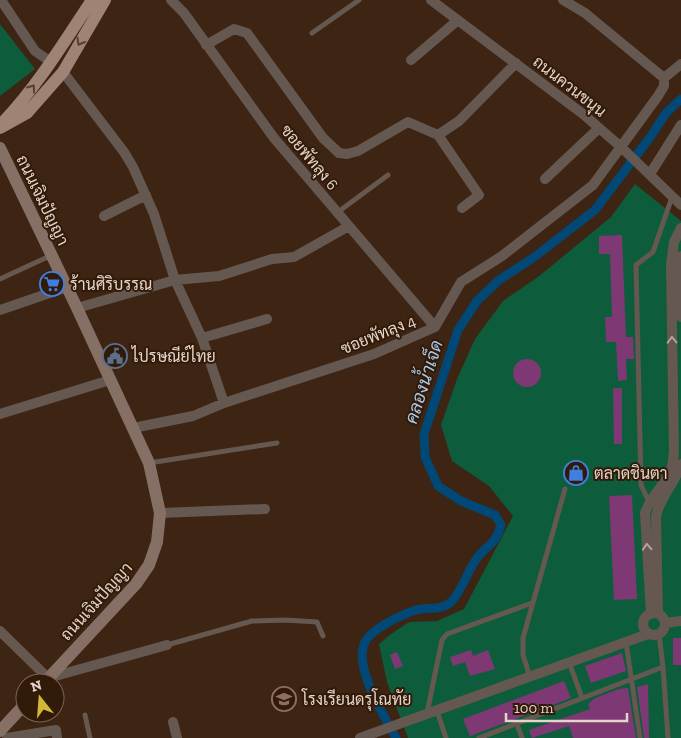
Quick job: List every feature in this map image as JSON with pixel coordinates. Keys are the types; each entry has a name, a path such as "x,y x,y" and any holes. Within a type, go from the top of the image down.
{"main road":[{"path":"0,126 18,106 92,0"},
{"path":"0,126 27,113 63,72 105,0"}],"street":[{"path":"1,0 35,51 50,62"},
{"name":"ซอยพัทลุง 6","path":"171,0 184,13 274,138 435,327"},
{"name":"ถนนควนขนุน","path":"431,0 599,128 681,205"},
{"path":"563,0 585,13 664,78 681,64"},
{"path":"411,60 458,20"},
{"path":"206,45 234,29 247,34 323,138 339,153 347,154 358,151 408,122 438,135 479,195 462,208"},
{"path":"438,135 459,121 516,63"},
{"path":"63,72 124,152 133,167 146,195 175,280 202,338 224,403"},
{"name":"ซอยพัทลุง 4","path":"133,428 193,416 224,403 374,354 435,327 461,282 502,256 593,185 658,96 664,86 664,78"},
{"path":"648,173 681,125"},
{"path":"544,179 599,128"},
{"name":"ถนนเจิมปัญญา","path":"0,148 149,464 160,513 157,542 150,565 136,584 53,673"},
{"path":"104,216 146,195"},
{"path":"77,308 175,280 219,276 272,259 294,257 349,226"},
{"path":"681,228 674,242 681,316"},
{"path":"654,614 646,513 649,502 670,481 674,452 677,400 677,259"},
{"path":"0,310 67,287"},
{"path":"202,338 267,319"},
{"path":"0,414 110,380"},
{"path":"654,614 656,517 658,507 670,481 681,464"},
{"path":"160,513 265,509"},
{"path":"362,737 648,634 659,634 664,630 665,623 663,617 654,614 645,618 643,624 648,634"},
{"path":"665,623 681,621"},
{"path":"0,631 39,673"},
{"path":"65,675 167,645"},
{"path":"0,731 15,715"},
{"path":"173,722 177,738"},
{"path":"7,738 56,730 57,738"}],"lane":[{"path":"312,33 359,0"},
{"path":"337,212 388,174"},
{"path":"649,502 641,485 636,265 653,252 672,196"},
{"path":"0,279 52,255"},
{"path":"149,464 277,443"},
{"path":"530,677 523,655 523,638 565,490"},
{"path":"446,738 432,712 442,640 447,634 532,603"},
{"path":"167,645 252,621 285,620 317,622 323,636"},
{"path":"659,634 668,738"},
{"path":"626,642 640,738"},
{"path":"569,662 582,698"},
{"path":"479,738 663,668"},
{"path":"84,715 90,738"},
{"path":"517,724 522,738"}],"green space":[{"path":"0,24 35,69 0,96"},
{"name":"ตลาดชินตา","path":"635,184 681,221 681,738 408,738 387,682 379,644 409,622 437,621 464,609 513,516 489,486 452,461 441,425 457,379 475,339 503,301 538,277 611,217"}],"building":[{"path":"622,235 626,337 633,337 634,359 626,359 627,380 618,381 616,342 606,342 605,317 612,317 610,254 599,254 599,236"},
{"path":"527,359 537,363 541,373 537,383 527,387 517,383 513,373 517,363"},
{"path":"613,388 622,388 622,444 614,444"},
{"path":"632,495 637,599 614,600 609,496"},
{"path":"673,638 681,638 681,665 673,665"},
{"path":"471,650 473,656 488,650 495,669 470,676 465,662 453,666 450,657"},
{"path":"397,652 403,666 395,669 390,655"},
{"path":"622,653 626,671 591,683 585,666"},
{"path":"564,681 571,698 470,736 463,719"},
{"path":"648,684 649,738 644,738 637,687"},
{"path":"628,688 636,738 573,738 569,726 532,738 529,730 590,709 588,704 595,698 619,689"}],"waterway":[{"name":"คลองน้ำเจ็ด","path":"396,738 366,678 362,652 365,642 380,627 396,618 416,610 444,606 452,601 459,592 475,561 496,538 501,525 495,515 461,501 438,486 425,457 424,434 458,330 477,301 499,280 533,258 595,210 666,113 681,99"}],"place":[{"name":"ร้านศิริบรรณ","path":"52,284"},
{"name":"ไปรษณีย์ไทย","path":"115,356"},
{"name":"ตลาดชินตา","path":"576,473"},
{"name":"โรงเรียนดรุโณทัย","path":"284,699"}]}
